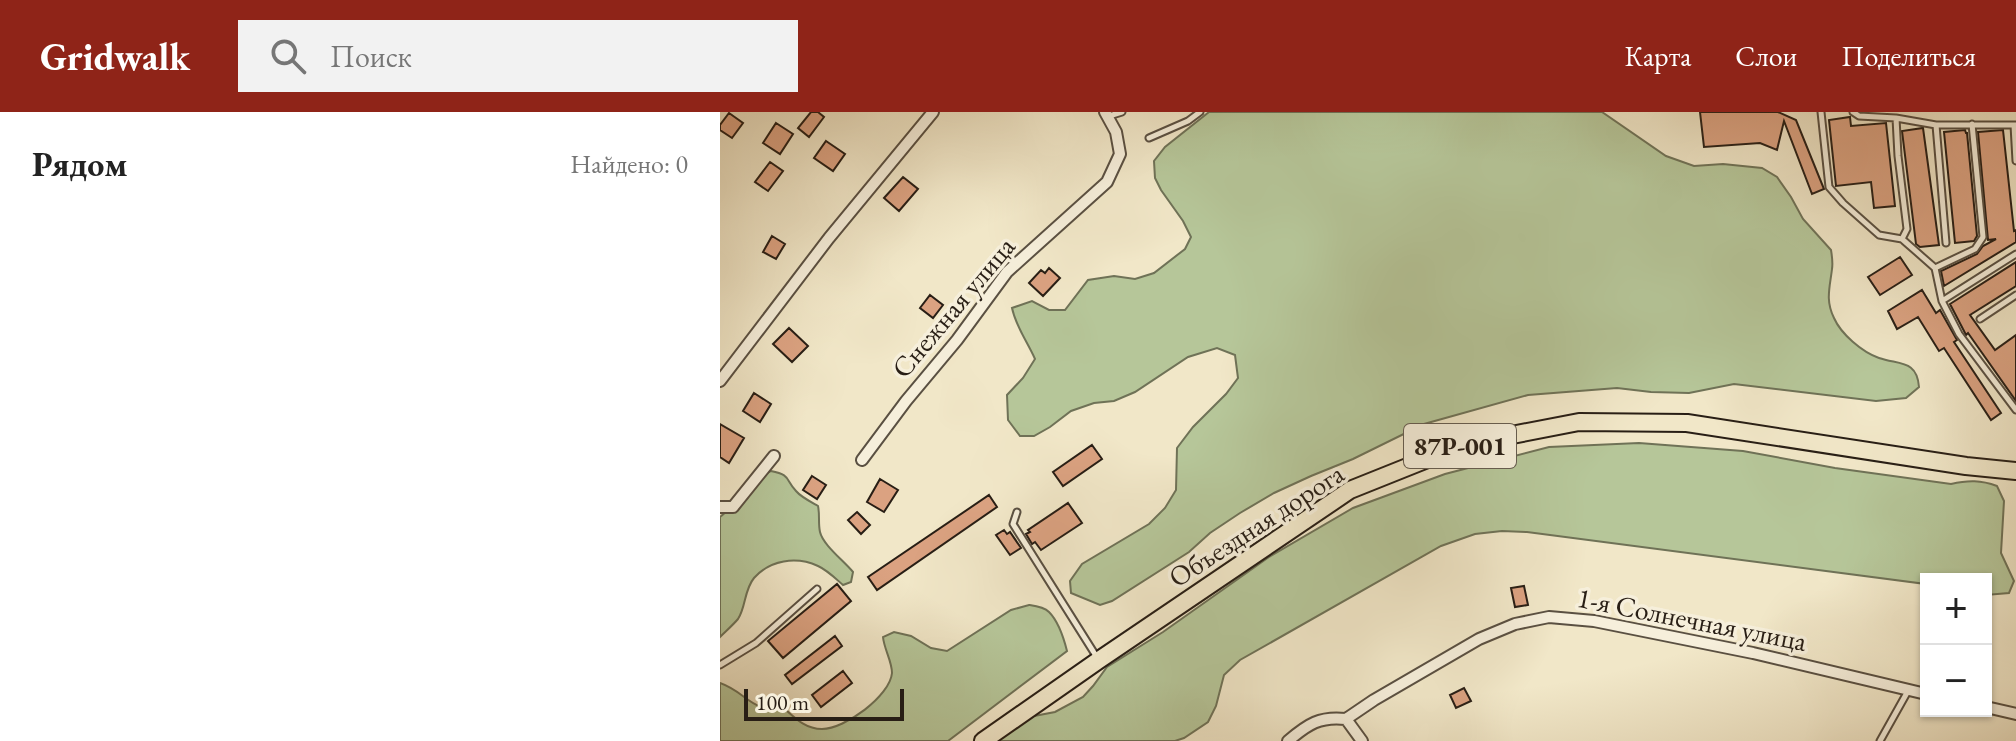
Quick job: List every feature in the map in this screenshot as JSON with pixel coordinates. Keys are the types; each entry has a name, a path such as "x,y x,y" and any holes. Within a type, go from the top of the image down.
{"main road":[{"name":"Объездная дорога","path":"983,741 1350,490 1465,444 1579,422 1687,423 2016,471"}],"street":[{"path":"720,381 829,238 933,112"},
{"name":"Снежная улица","path":"862,460 1007,272 1107,182 1120,154 1116,132 1107,114"},
{"path":"720,507 733,507 774,456"},
{"name":"1-я Солнечная улица","path":"1288,741 1303,728 1327,717 1346,719 1479,639 1515,624 1549,617 1594,621 1753,653 1920,693"},
{"path":"1992,708 2016,714"},
{"path":"1346,719 1362,741"}],"lane":[{"path":"1107,114 1122,112"},
{"path":"1149,138 1188,121 1200,112"},
{"path":"1821,112 1829,187 1879,235 1902,239 1935,268 1942,301 1959,334 2016,410"},
{"path":"1853,112 1859,116 1871,114 1936,125 2015,125 2016,161"},
{"path":"1896,118 1907,229 1902,239"},
{"path":"1935,268 1975,249 1983,237 1972,124"},
{"path":"1936,125 1946,243"},
{"path":"1942,301 2016,254"},
{"path":"1980,319 2016,295"},
{"path":"1017,512 1013,524 1099,660"},
{"path":"720,665 756,643 817,589"},
{"path":"1880,741 1908,690"}],"green space":[{"path":"1209,112 1602,112 1666,156 1694,166 1723,164 1762,168 1777,177 1803,219 1831,250 1830,305 1842,330 1872,355 1911,368 1918,378 1919,387 1906,398 1876,401 1734,384 1689,393 1617,388 1528,395 1424,424 1274,493 1210,533 1189,552 1112,601 1100,605 1071,593 1070,581 1082,564 1149,524 1165,508 1176,490 1177,448 1238,378 1235,355 1217,348 1188,357 1135,392 1114,401 1094,403 1071,411 1034,436 1020,436 1008,420 1007,395 1035,359 1012,308 1032,301 1049,310 1065,310 1088,280 1114,276 1135,279 1154,273 1185,249 1191,237 1155,178 1154,161 1165,147"},
{"path":"1639,443 1743,451 1951,484 1974,481 1997,486 2004,501 2001,553 2014,581 2009,593 1992,594 1992,573 1920,573 1920,583 1527,532 1475,534 1441,546 1240,660 1224,675 1216,706 1208,722 1184,738 1175,741 996,741 1029,717 1055,712 1083,697 1107,667 1163,632 1269,557 1353,508 1445,474 1549,447"},
{"path":"771,471 785,476 798,493 818,506 822,537 853,572 851,582 843,585 825,570 810,563 792,561 775,564 754,578 738,619 720,637 720,517 757,479"},
{"path":"1029,605 1049,612 1060,630 1067,651 948,741 720,741 720,683 756,705 785,709 811,727 832,728 865,710 889,682 892,668 883,637 894,632 911,636 931,648 947,651 1011,610"}],"building":[{"path":"811,112 818,112 824,117 809,137 798,128"},
{"path":"1700,112 1778,112 1796,120 1824,189 1812,194 1784,121 1777,150 1760,143 1704,147"},
{"path":"729,113 743,123 732,138 720,130"},
{"path":"1850,117 1851,126 1886,123 1895,206 1874,208 1871,182 1836,186 1829,120"},
{"path":"776,123 793,134 780,154 763,143"},
{"path":"1923,128 1939,245 1920,247 1916,244 1902,131"},
{"path":"1965,130 1977,236 1974,241 1955,243 1944,132"},
{"path":"2003,130 2016,242 1944,286 1941,271 1977,254 1983,246 1996,239 1988,240 1978,132"},
{"path":"826,141 845,154 833,171 814,158"},
{"path":"770,162 783,171 768,191 755,182"},
{"path":"903,177 918,189 899,211 884,198"},
{"path":"772,236 785,244 776,259 763,252"},
{"path":"1900,257 1912,275 1880,295 1868,277"},
{"path":"2016,262 2016,286 1970,315 1995,350 2016,335 2016,401 1968,333 1966,335 1950,304"},
{"path":"1049,268 1060,278 1043,296 1029,283 1041,270 1045,273"},
{"path":"1922,290 1936,313 1940,310 1957,340 1954,342 2001,413 1991,420 1944,348 1939,351 1918,317 1897,329 1888,311"},
{"path":"930,295 943,305 933,318 920,308"},
{"path":"789,328 808,346 792,362 773,344"},
{"path":"754,393 771,404 760,422 743,411"},
{"path":"720,424 744,438 729,463 720,457"},
{"path":"1092,445 1102,459 1063,486 1053,472"},
{"path":"812,476 826,485 817,499 803,490"},
{"path":"880,479 898,490 884,512 867,502"},
{"path":"989,495 997,507 877,590 868,577"},
{"path":"1068,503 1082,523 1041,550 1035,542 1032,544 1026,534 1030,532 1028,530"},
{"path":"857,512 870,525 861,534 848,520"},
{"path":"1004,530 1007,534 1010,532 1021,548 1010,555 996,535"},
{"path":"837,584 851,601 783,658 768,641"},
{"path":"1524,586 1528,605 1515,607 1511,588"},
{"path":"835,636 842,646 792,684 785,675"},
{"path":"843,671 852,683 821,707 812,695"},
{"path":"1464,688 1471,701 1456,708 1450,695"}]}
